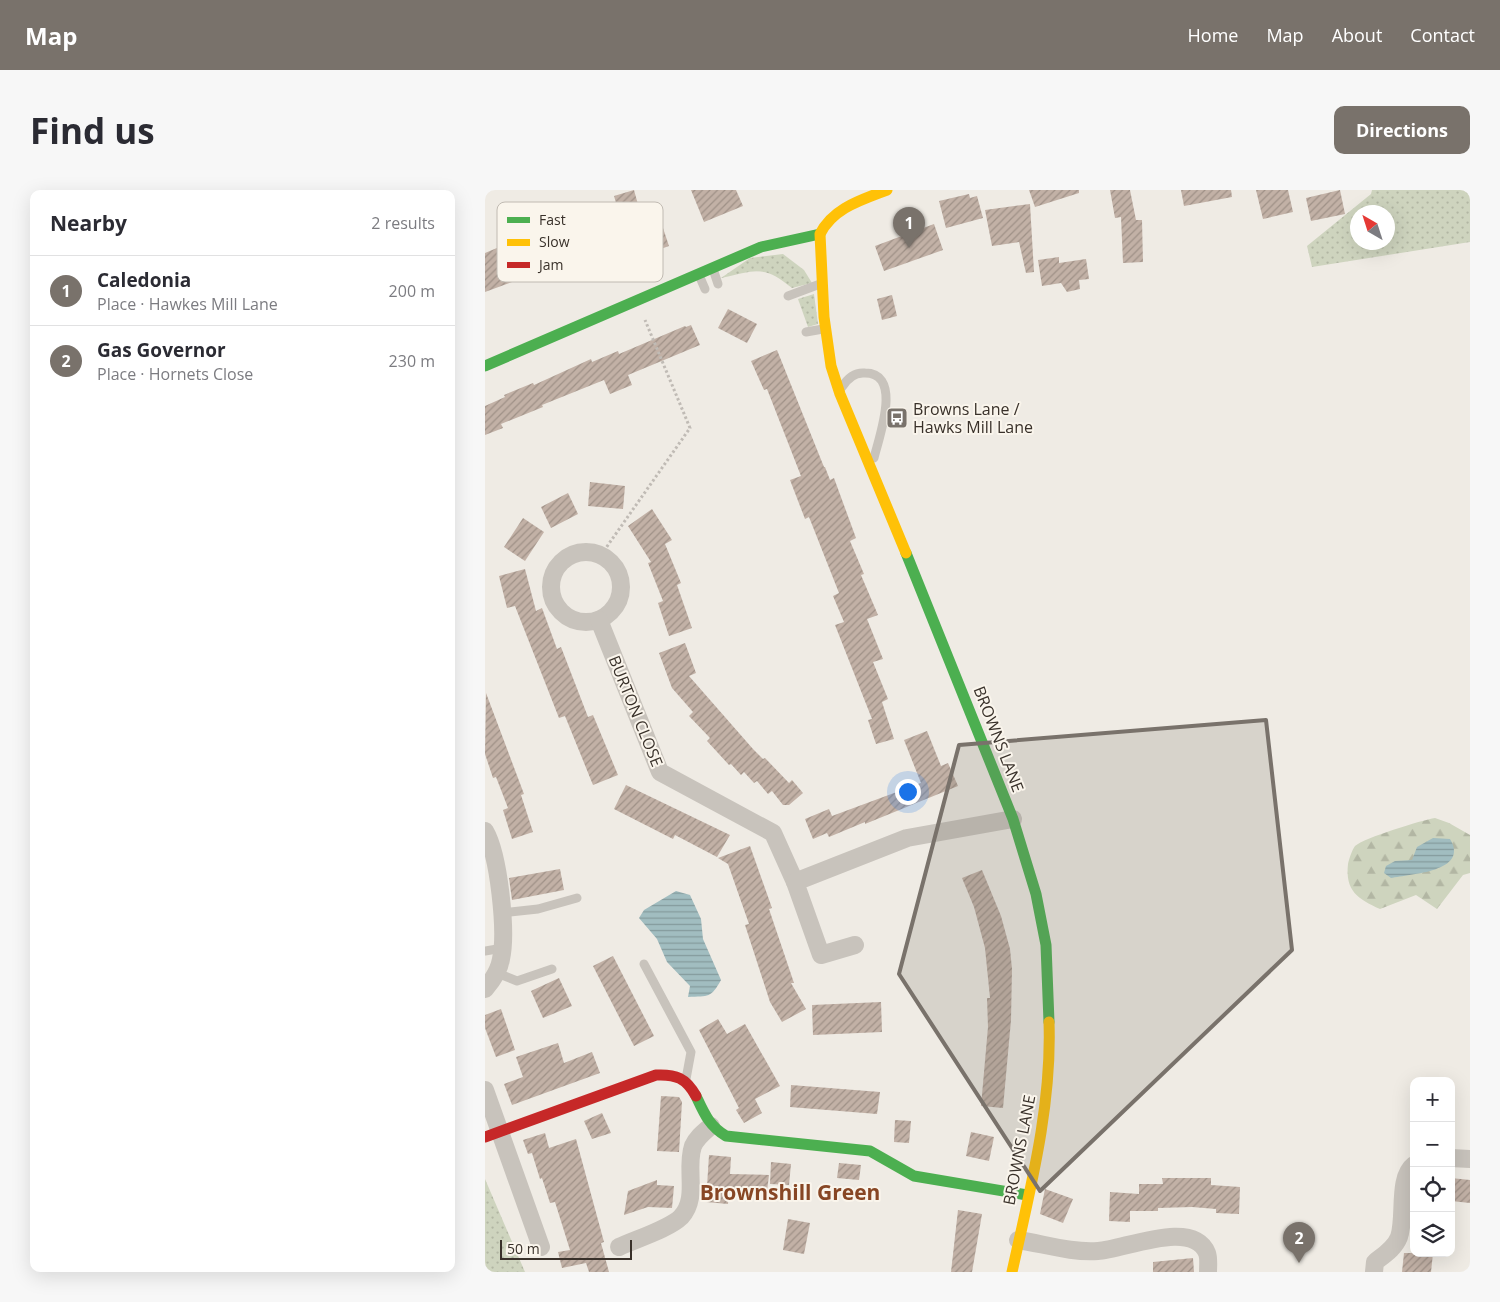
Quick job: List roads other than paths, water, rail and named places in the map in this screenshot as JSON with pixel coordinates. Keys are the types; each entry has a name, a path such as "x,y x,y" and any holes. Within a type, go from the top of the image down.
{"street":[{"path":"485,366 713,266 761,247 820,234 823,227 837,212 887,190"},
{"name":"BROWNS LANE","path":"820,234 825,328 831,344 840,394 939,632 1013,819 1036,894 1046,945 1050,1000 1050,1050 1046,1100 1039,1146 1012,1272"},
{"path":"588,552 601,555 609,560 617,570 621,592 613,610 599,620 580,622 566,617 554,602 551,588 556,568 569,556 588,552"},
{"name":"BURTON CLOSE","path":"599,620 661,772 773,833 795,882 821,955 855,945"},
{"path":"795,882 907,838 1013,819"},
{"path":"485,831 494,856 503,948 497,973 485,989"},
{"path":"493,1134 656,1075 673,1073 686,1080 711,1126 720,1134 737,1138 870,1151 914,1176 1027,1195"},
{"path":"485,1090 493,1134 541,1247"},
{"path":"619,1247 680,1218 688,1208 693,1146 711,1126"},
{"path":"1455,1158 1470,1159"},
{"path":"1375,1267 1392,1248 1399,1236 1405,1180 1413,1167"},
{"path":"1018,1240 1097,1252 1117,1249 1156,1238 1187,1238 1204,1248 1208,1255 1208,1272"}],"lane":[{"path":"713,266 718,284"},
{"path":"698,273 705,289"},
{"path":"788,296 822,283"},
{"path":"806,332 825,328"},
{"path":"840,394 847,380 860,373 871,374 884,383 887,396 871,471"},
{"path":"501,913 537,910 577,898"},
{"path":"485,951 503,948"},
{"path":"644,964 691,1052 686,1080"},
{"path":"497,973 517,981 552,969"}],"water":[{"path":"1433,838 1450,839 1454,850 1452,858 1445,865 1423,873 1391,878 1384,873 1386,866 1395,861 1412,860 1417,847"},
{"path":"676,891 690,895 701,919 703,939 721,980 715,990 709,995 688,997 690,986 667,962 657,939 639,918 644,910"}],"place":[{"name":"Caledonia","path":"909,248"},
{"name":"Browns Lane / Hawks Mill Lane","path":"897,418"},
{"name":"Gas Governor","path":"1299,1263"}],"district":[{"name":"Brownshill Green","path":"790,1192"}]}
